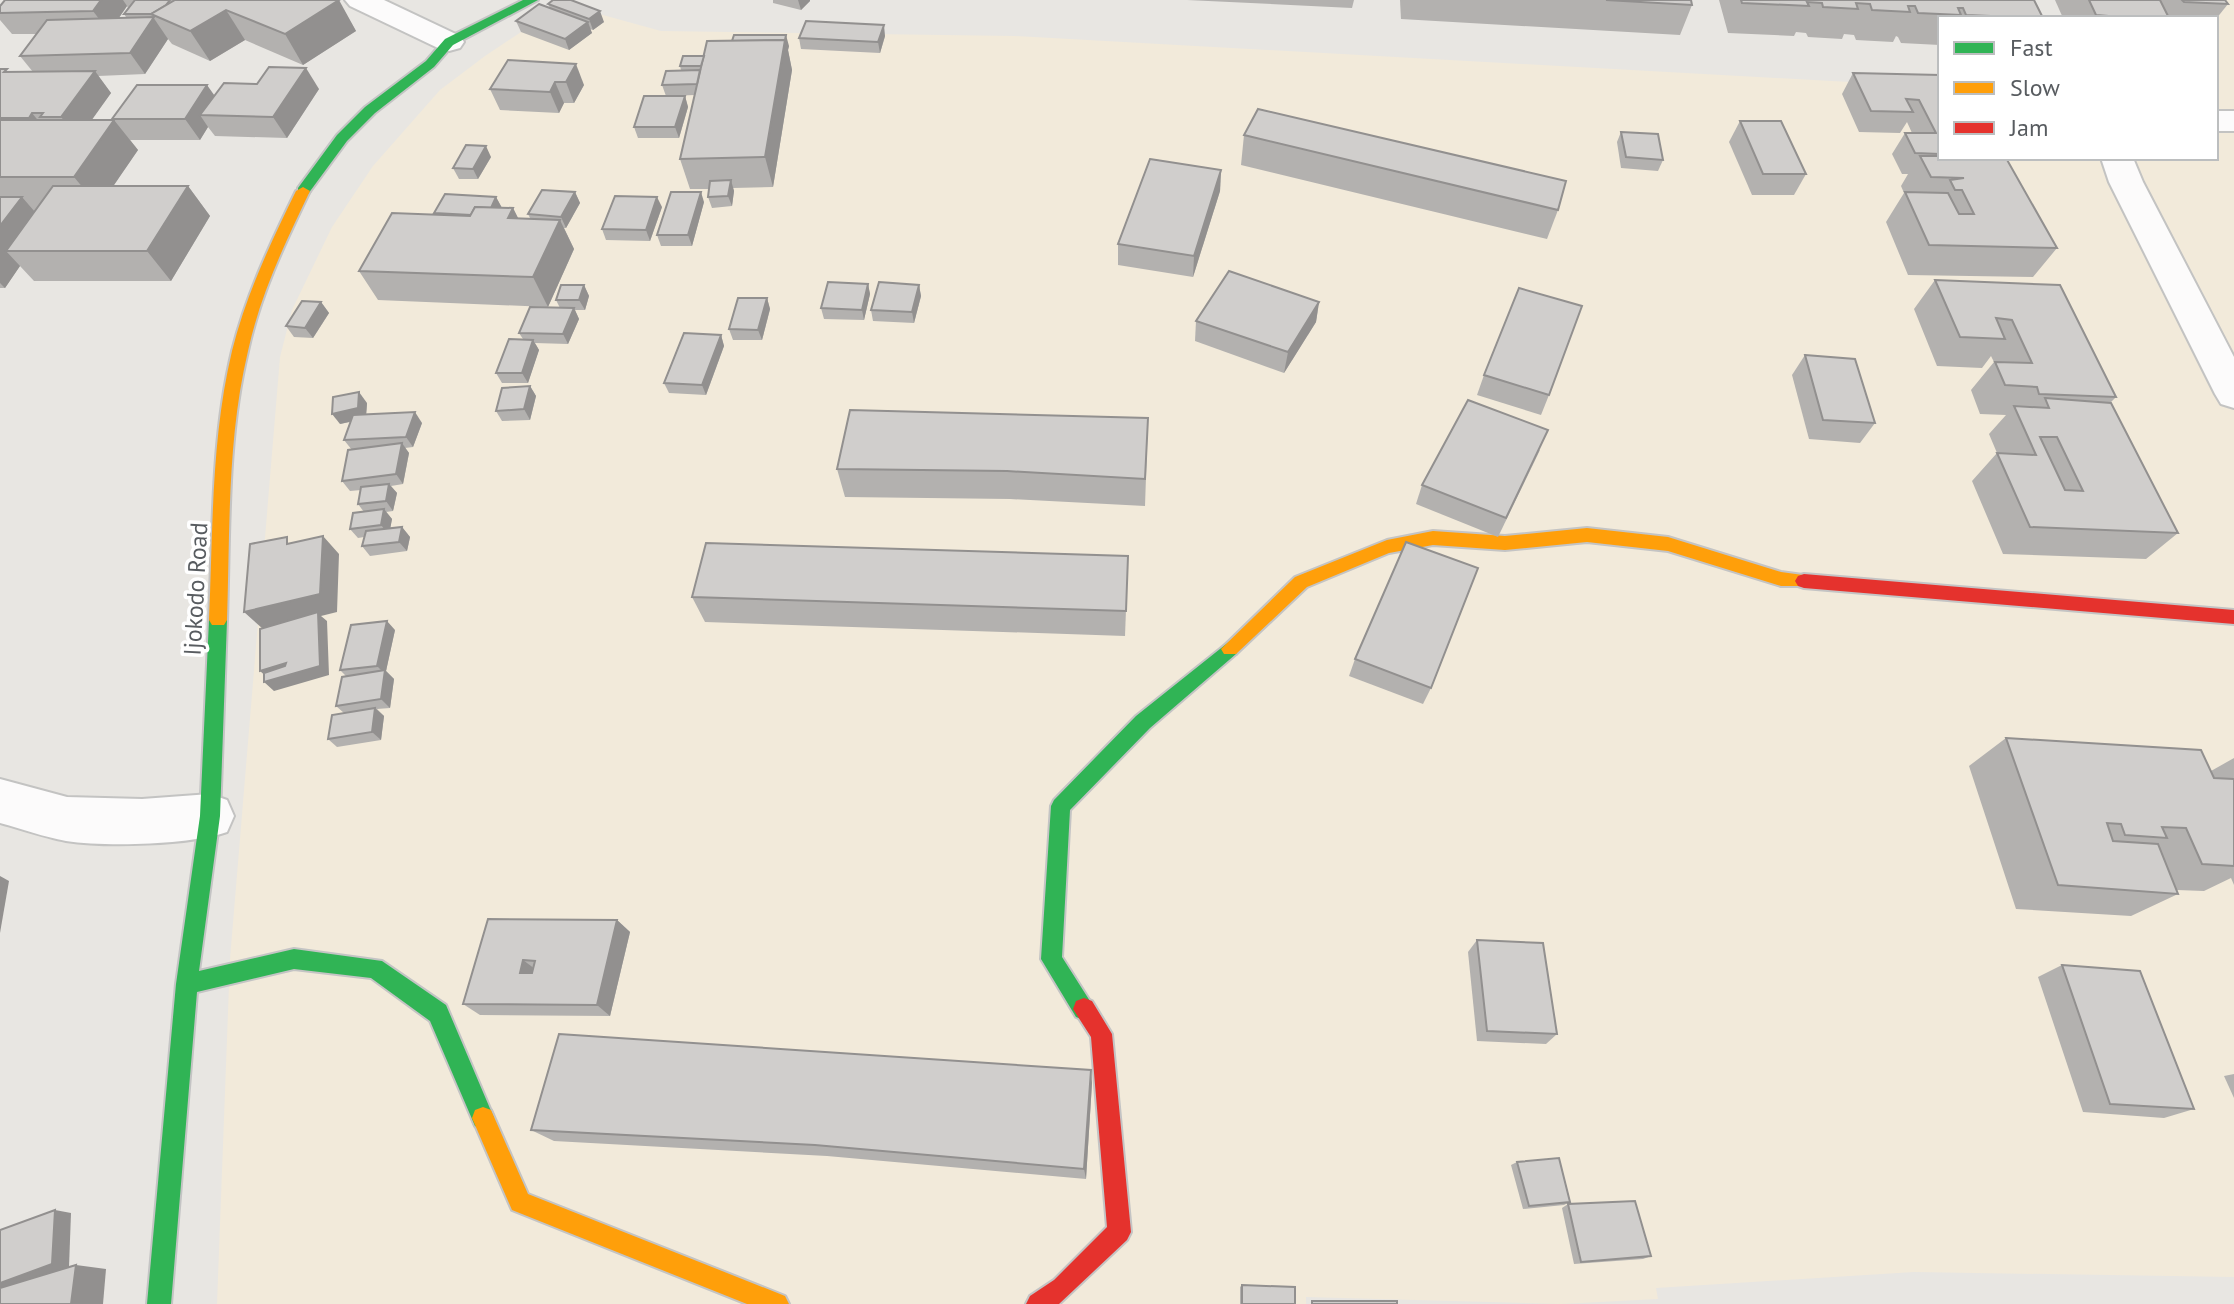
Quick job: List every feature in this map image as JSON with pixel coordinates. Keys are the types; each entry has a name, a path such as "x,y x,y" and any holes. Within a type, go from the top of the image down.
{"street":[{"path":"360,0 449,42"},
{"name":"Ijokodo Road","path":"159,1304 187,984 210,816 226,436 240,350 271,258 307,182 351,129 370,110 430,64 449,42 532,0"},
{"path":"2118,160 2234,394"},
{"path":"1038,1304 1062,1288 1119,1232 1101,1034 1051,959 1061,806 1143,722 1240,641 1301,582 1387,547 1433,538 1505,543 1587,535 1668,544 1781,579 2234,617"},
{"path":"0,801 67,819 142,821 210,816"},
{"path":"187,984 294,959 375,968 438,1013 520,1202 777,1304"}],"shaded area":[{"path":"2131,0 2234,0 2234,1277 1914,1272 1656,1288 1658,1299 1561,1304 1306,1297 1306,1304 217,1304 230,959 280,357 292,310 332,227 373,166 440,90 563,4 661,31 1015,36 1938,87 1938,160 2218,160 2218,16"}],"building":[{"path":"5,0 101,0 93,11 0,13 0,6"},
{"path":"135,0 170,0 151,14 124,14"},
{"path":"175,0 339,0 285,34 226,10 190,31 151,14"},
{"path":"553,0 571,0 600,11 589,19 548,4"},
{"path":"1606,0 1691,0 1692,5"},
{"path":"1741,0 2034,0 2042,16 1966,15 1963,8 1958,8 1961,15 1918,13 1915,6 1908,6 1910,12 1872,10 1870,4 1856,3 1858,9 1823,7 1822,3 1807,2 1809,6 1742,3"},
{"path":"2089,0 2160,0 2168,16 2109,16 2096,15"},
{"path":"2182,0 2225,0 2228,4 2184,2"},
{"path":"539,4 588,22 565,39 516,21"},
{"path":"154,17 130,53 20,56 47,20"},
{"path":"806,21 884,25 878,42 799,38"},
{"path":"734,35 786,35 785,40 732,41"},
{"path":"785,40 765,157 680,159 707,41"},
{"path":"683,56 704,56 701,66 680,66"},
{"path":"508,60 576,64 566,82 555,82 550,92 490,89"},
{"path":"269,67 306,68 273,117 200,115 224,83 257,84"},
{"path":"0,69 7,69 4,72 95,71 61,117 40,117 43,113 32,113 29,118 0,118"},
{"path":"700,70 697,84 662,85 666,71"},
{"path":"1853,73 1938,75 1938,154 1915,153 1905,133 1936,133 1919,100 1906,99 1913,112 1871,111"},
{"path":"137,85 207,85 185,119 112,119"},
{"path":"644,96 685,96 675,127 634,127"},
{"path":"1258,109 1566,181 1558,210 1244,135"},
{"path":"0,120 114,120 74,177 0,177"},
{"path":"1740,121 1781,121 1806,174 1763,174"},
{"path":"1621,132 1658,134 1663,160 1626,157"},
{"path":"466,145 486,146 473,169 453,168"},
{"path":"1920,156 1938,156 1938,160 2007,160 2057,248 1929,245 1905,192 1948,193 1959,214 1974,214 1962,190 1955,190 1950,180 1964,178 1931,177"},
{"path":"1150,159 1221,170 1194,256 1118,244"},
{"path":"731,180 728,196 708,197 710,181"},
{"path":"53,186 188,186 147,251 6,251"},
{"path":"542,190 575,192 561,217 528,214"},
{"path":"671,192 701,192 688,235 657,235"},
{"path":"445,194 496,197 491,208 475,207 471,215 434,213"},
{"path":"615,196 657,197 646,230 602,229"},
{"path":"0,197 22,197 0,226"},
{"path":"475,207 513,208 508,218 560,220 533,277 359,271 392,213 470,216"},
{"path":"1229,271 1319,302 1288,352 1196,321"},
{"path":"1935,280 2060,285 2116,397 2039,394 2037,387 2005,385 1995,362 2032,363 2012,320 1996,318 2005,339 1960,337"},
{"path":"828,282 868,284 862,310 821,308"},
{"path":"879,282 919,285 912,312 871,310"},
{"path":"561,285 584,285 579,300 556,300"},
{"path":"1519,288 1582,306 1549,395 1484,375"},
{"path":"738,298 767,298 758,330 729,329"},
{"path":"302,301 321,302 305,328 286,326"},
{"path":"530,307 574,308 563,334 519,333"},
{"path":"684,333 721,335 702,385 664,383"},
{"path":"509,339 533,340 522,373 496,373"},
{"path":"1805,355 1855,359 1875,423 1823,420"},
{"path":"530,386 524,409 496,411 502,388"},
{"path":"359,392 358,408 332,414 333,397"},
{"path":"2045,398 2111,403 2178,533 2030,527 1997,453 2036,455 2014,406 2049,408","holes":["2040,437 2057,437 2083,491 2065,490"]},
{"path":"1468,400 1548,430 1506,518 1422,485"},
{"path":"850,410 1148,418 1145,479 1007,471 837,469"},
{"path":"415,412 406,437 344,440 353,415"},
{"path":"402,443 396,474 342,481 348,450"},
{"path":"389,484 386,501 358,504 361,487"},
{"path":"384,509 381,525 350,529 353,513"},
{"path":"402,527 399,542 362,546 366,531"},
{"path":"323,536 320,594 244,612 250,544 287,537 287,544"},
{"path":"1406,542 1478,568 1431,688 1355,659"},
{"path":"706,543 1128,556 1126,611 692,597"},
{"path":"318,612 320,666 264,682 264,673 286,663 260,671 260,629"},
{"path":"387,621 377,666 340,670 351,625"},
{"path":"385,670 381,699 336,706 342,677"},
{"path":"375,708 372,732 328,739 332,715"},
{"path":"2006,738 2201,750 2214,778 2234,779 2234,866 2202,864 2186,828 2162,827 2167,838 2125,835 2121,824 2107,823 2113,841 2158,844 2178,894 2058,885"},
{"path":"488,919 617,920 597,1005 463,1004","holes":["523,960 535,961 532,973 520,973"]},
{"path":"1477,940 1543,943 1557,1034 1487,1031"},
{"path":"2062,965 2140,971 2194,1109 2110,1104"},
{"path":"559,1034 1091,1070 1084,1169 815,1145 531,1130"},
{"path":"1559,1158 1570,1202 1529,1206 1517,1162"},
{"path":"1635,1201 1651,1256 1581,1262 1568,1204"},
{"path":"55,1210 52,1264 0,1283 0,1230"},
{"path":"76,1265 71,1304 0,1304 0,1288"},
{"path":"1242,1285 1295,1287 1295,1304 1242,1304"},
{"path":"1312,1301 1397,1301 1397,1304 1312,1304"}],"traffic: fast":[{"path":"303,191 342,138 370,110 430,64 449,42 532,0"},
{"path":"159,1304 187,984 210,816 218,620"},
{"path":"1084,1009 1051,959 1061,806 1143,722 1230,649"},
{"path":"187,984 294,959 375,968 438,1013 483,1118"}],"traffic: slow":[{"path":"218,620 223,485 233,384 245,330 259,289 303,191"},
{"path":"1230,649 1301,582 1387,547 1433,538 1505,543 1587,535 1668,544 1781,579 1804,581"},
{"path":"483,1118 520,1202 777,1304"}],"traffic: jam":[{"path":"1804,581 2234,617"},
{"path":"1038,1304 1062,1288 1119,1232 1101,1034 1084,1009"}]}
